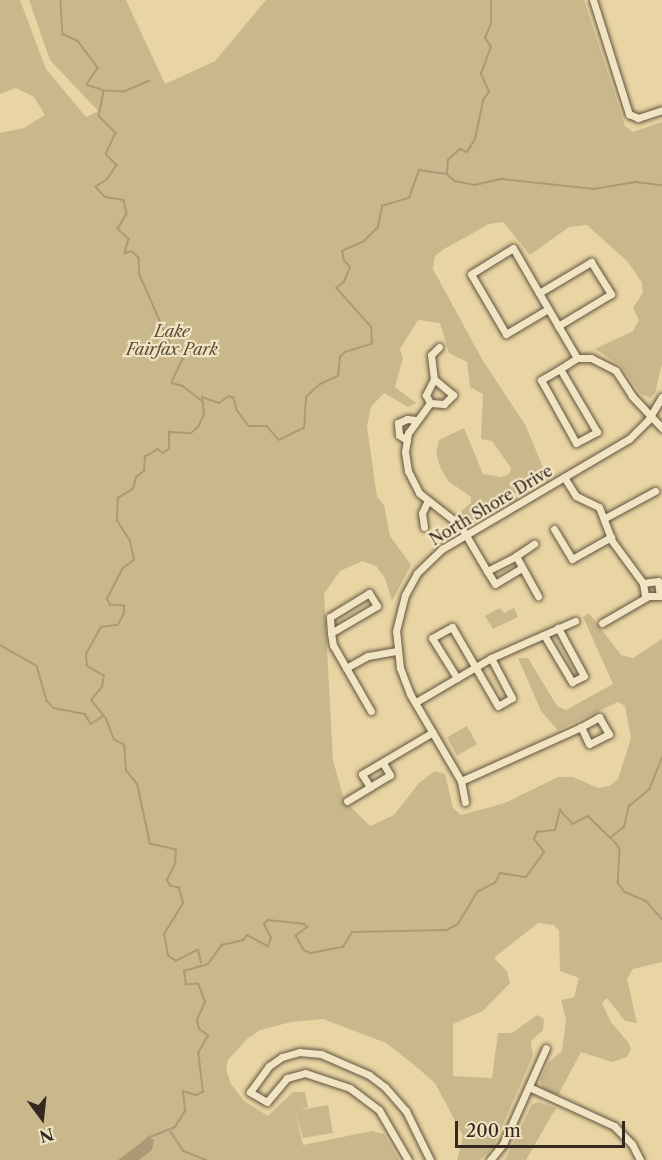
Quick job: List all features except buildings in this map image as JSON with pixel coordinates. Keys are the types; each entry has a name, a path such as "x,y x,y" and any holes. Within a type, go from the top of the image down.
{"street":[{"path":"593,0 629,114 638,118 662,110"},
{"path":"548,309 506,334 471,274 513,248 577,358"},
{"path":"539,293 591,262 611,294 558,326"},
{"path":"430,403 426,394 434,379 431,355 439,347"},
{"path":"561,369 597,432 576,443 541,380 577,358 604,362 662,428"},
{"path":"430,403 444,404 453,395 434,379"},
{"name":"North Shore Drive","path":"465,802 461,781 405,681 396,651 398,619 410,584 433,556 464,535 629,439 652,415 662,397"},
{"path":"430,403 416,420 406,440 408,471 419,493 453,518 495,584 522,568"},
{"path":"406,440 399,435 398,423 407,419 416,420"},
{"path":"564,477 576,496 599,507 611,537 643,583 647,597"},
{"path":"605,518 655,491"},
{"path":"424,527 422,513 428,500"},
{"path":"554,530 572,559 611,537"},
{"path":"487,571 534,544"},
{"path":"516,556 538,596"},
{"path":"602,623 647,597 660,596 662,586 653,579 643,583"},
{"path":"331,633 377,606 369,593 330,616 331,633 346,668 371,711"},
{"path":"417,702 490,658 575,621"},
{"path":"457,678 432,638 452,627 498,706 512,698 490,658"},
{"path":"544,635 572,682 584,676 558,628"},
{"path":"346,668 368,656 396,651"},
{"path":"461,781 580,727"},
{"path":"370,787 362,774 433,732"},
{"path":"347,801 390,775 383,763"},
{"path":"490,1160 503,1144 546,1048"},
{"path":"408,1160 379,1110 350,1088 305,1073 287,1078 267,1102 250,1092 269,1066 282,1057 299,1052 321,1054 369,1075 385,1087 406,1111 430,1160"},
{"path":"529,1087 614,1126 632,1144 640,1160"}],"green space":[{"name":"Lake Fairfax Park","path":"0,0 20,0 46,69 86,117 98,111 50,60 29,0 126,0 165,84 215,61 266,0 584,0 625,126 633,132 662,122 662,364 655,393 650,398 641,394 621,366 595,349 633,331 639,320 633,308 643,293 642,283 628,262 587,225 569,227 530,255 503,222 489,224 444,249 435,256 433,269 483,361 526,426 546,475 469,522 462,519 458,514 471,503 471,497 448,481 440,467 436,453 439,440 464,428 483,474 501,477 509,474 511,468 492,441 481,439 483,394 470,387 467,362 449,353 440,323 418,320 400,349 403,358 395,387 416,403 408,407 384,393 371,407 367,426 377,497 384,505 390,536 411,565 392,601 385,578 376,566 362,561 340,571 324,594 333,760 344,800 370,826 394,815 419,783 435,771 445,774 453,808 461,815 505,803 558,777 573,777 598,788 609,786 618,779 631,738 625,706 618,702 558,730 541,711 518,658 528,658 557,706 566,710 613,684 583,617 589,613 621,655 633,658 662,639 662,962 633,969 627,979 637,1023 625,1021 607,998 602,1003 611,1022 628,1042 631,1049 627,1057 612,1062 581,1052 558,1095 542,1088 540,1080 548,1063 562,1051 566,1020 561,1000 574,997 579,978 560,971 559,931 554,925 538,923 494,958 507,971 510,983 483,1011 453,1024 453,1076 492,1078 498,1033 512,1033 537,1015 544,1019 543,1030 531,1041 533,1056 493,1147 480,1160 457,1160 463,1136 435,1083 386,1043 323,1019 291,1022 260,1030 247,1039 228,1060 226,1069 231,1084 244,1101 268,1116 293,1092 305,1092 308,1107 300,1110 328,1105 333,1133 303,1138 295,1110 303,1145 372,1131 384,1134 399,1160 0,1160 0,133 24,128 45,115 34,97 16,88 0,94"},
{"path":"500,608 504,613 514,608 518,617 493,629 485,616"},
{"path":"467,726 477,744 457,756 447,737"},
{"path":"539,1102 556,1108 526,1160 505,1160 532,1104"}],"shaded area":[{"path":"147,1138 154,1139 152,1150 139,1160 118,1160"}],"waterway":[{"path":"61,0 63,34 78,41 98,68 87,85 103,90"},
{"path":"447,174 448,160 460,149 467,152 475,139 483,100 489,92 481,74 491,47 485,38 491,24 491,0"},
{"path":"150,81 124,92 104,91 99,116 116,133 106,154 117,165 108,179 96,187 105,197 124,200 127,214 118,229 129,239 125,253 132,251 139,258 140,275 172,348 183,359 172,383 183,386 201,400"},
{"path":"201,963 198,950 176,961 168,956 164,934 183,903 179,888 170,886 167,880 175,864 176,850 150,844 137,784 126,771 124,745 114,740 106,719 91,700 102,687 104,676 87,666 86,654 101,627 118,625 124,613 124,606 110,605 107,599 123,568 134,560 130,541 117,521 118,498 133,489 136,477 144,471 145,457 158,449 163,453 169,449 169,432 191,433 198,427 204,414 202,397 219,403 229,396 234,398 237,410 249,426 267,426 279,440 304,428 306,397 320,384 338,376 340,357 345,352 372,344 371,327 336,288 344,282 350,267 344,261 342,251 364,241 378,227 382,206 409,198 419,170 447,174 455,181 475,185 502,179 594,189 636,182 662,185"},
{"path":"0,645 37,666 47,701 54,708 85,714 91,724 103,716"},
{"path":"611,837 624,827 629,806 649,790 662,758"},
{"path":"147,1138 175,1127 185,1111 183,1091 196,1095 203,1092 198,1053 208,1036 199,1029 197,1020 205,1002 198,984 186,985 184,971 208,964 222,945 243,940 247,935 268,946 271,938 264,924 268,920 304,924 308,927 296,936 304,950 311,953 343,947 352,932 447,930 458,924 477,892 495,883 500,873 526,877 544,852 534,839 537,832 555,830 560,810 573,824 588,816 616,843 620,849 618,883 625,892 646,901 662,919"},
{"path":"171,1132 184,1151 206,1160"}]}
